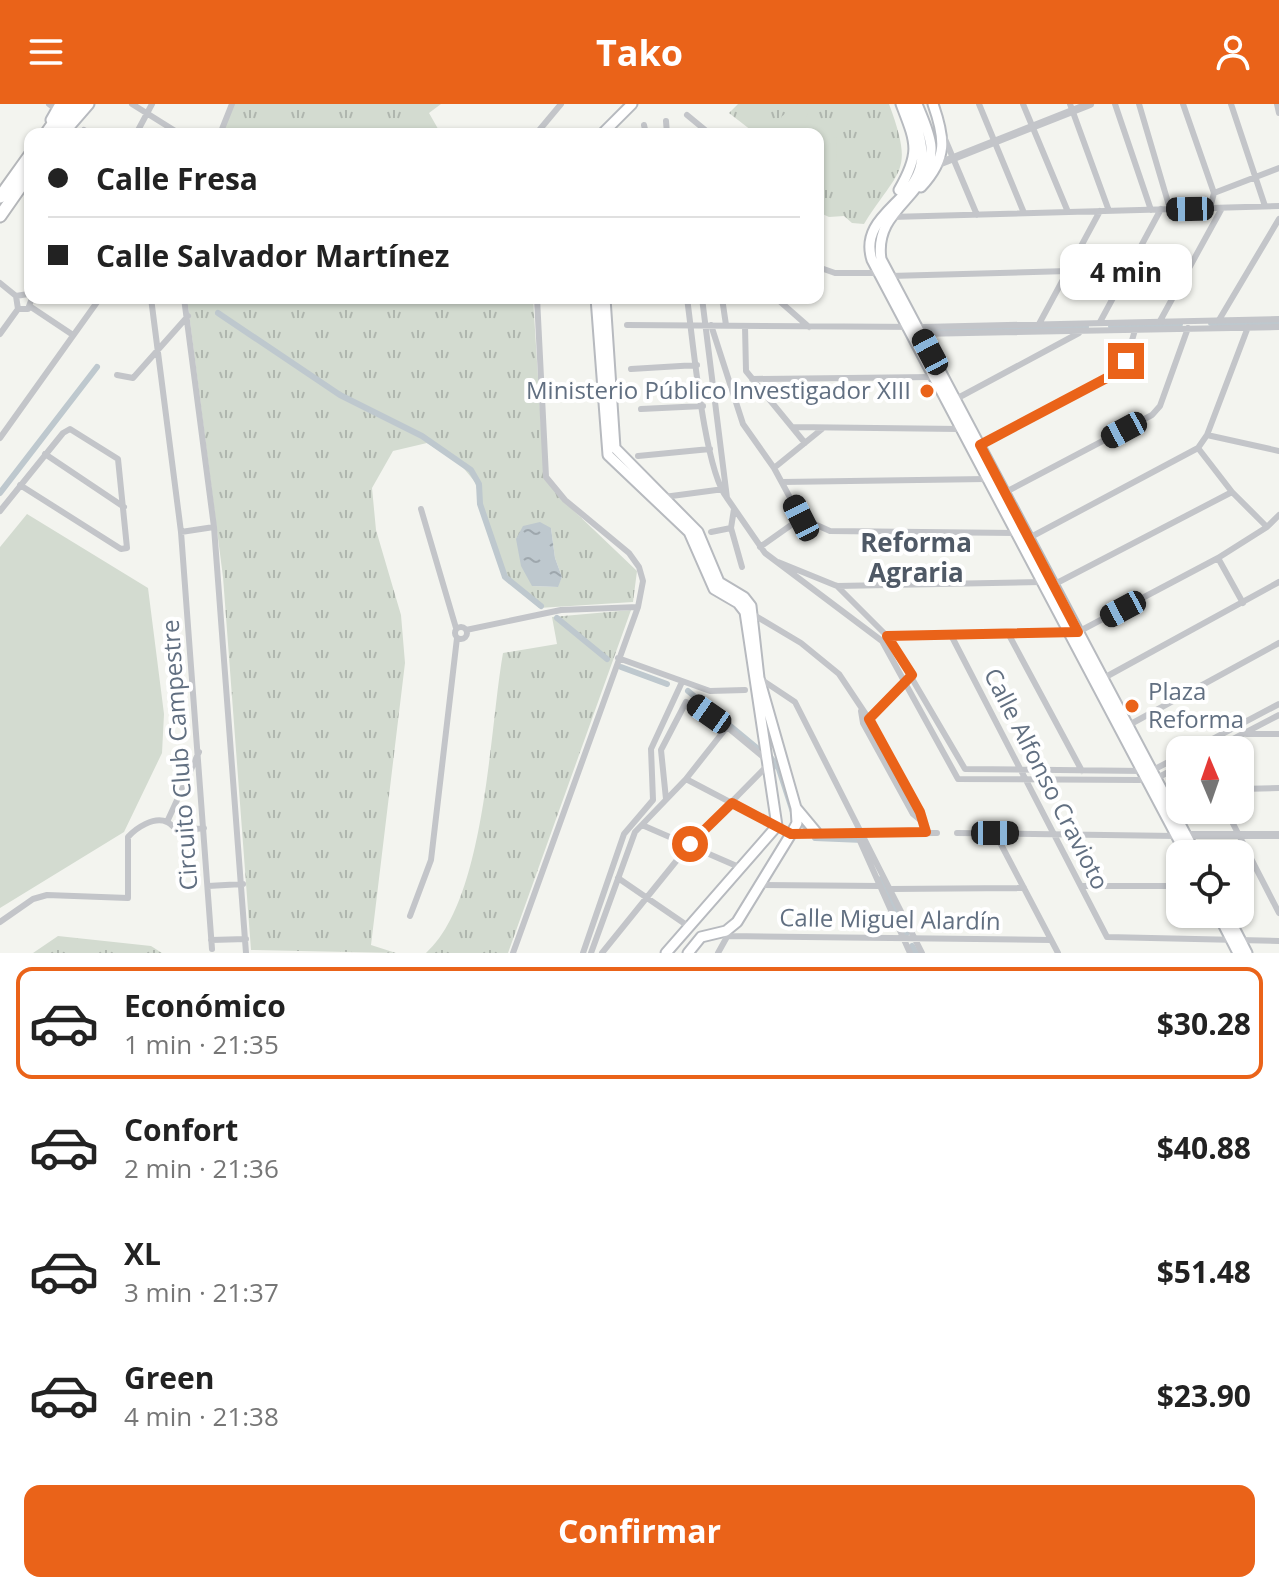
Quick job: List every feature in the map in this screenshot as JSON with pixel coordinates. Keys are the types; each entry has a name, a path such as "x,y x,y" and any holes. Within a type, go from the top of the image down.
{"highway":[{"path":"64,128 79,104"},
{"path":"48,128 58,105"},
{"path":"0,197 24,163"},
{"path":"0,216 24,182"}],"main road":[{"path":"66,128 89,104"},
{"path":"608,128 632,104"},
{"path":"617,128 640,104"},
{"path":"895,202 915,161 916,147 901,104"},
{"path":"909,104 922,146 922,162 917,175 871,233 870,253 986,479 1001,495 1029,538 1073,633 1185,840"},
{"path":"909,197 926,172 931,145 917,104"},
{"path":"933,104 945,139 931,176 889,217 879,241 881,259 980,445 1015,533 1041,582 1129,725 1150,775"},
{"path":"596,304 608,455 689,532 714,589 742,606 750,617 777,826 666,953"},
{"path":"605,304 615,448 698,532 719,582 744,597 759,678 796,808 797,823 730,932 705,935 688,953"},
{"path":"796,808 816,832"},
{"path":"1181,835 1182,840"},
{"path":"1228,928 1247,953"},
{"path":"1232,928 1238,953"}],"street":[{"path":"132,104 170,128"},
{"path":"139,128 152,104"},
{"path":"222,128 232,104"},
{"path":"541,128 561,104"},
{"path":"979,104 1024,213"},
{"path":"1023,104 1068,212"},
{"path":"936,165 1033,128 1072,108 1090,104"},
{"path":"1115,104 1151,210"},
{"path":"1139,104 1170,209"},
{"path":"1183,104 1214,193 1210,208"},
{"path":"1231,104 1265,206"},
{"path":"1277,104 1279,113"},
{"path":"1072,108 1109,211"},
{"path":"687,115 703,128"},
{"path":"666,121 667,128"},
{"path":"945,139 977,215"},
{"path":"1214,193 1279,168"},
{"path":"889,217 1279,206"},
{"path":"1160,321 1222,208"},
{"path":"1099,327 1161,209"},
{"path":"1039,324 1100,211"},
{"path":"1219,320 1279,219"},
{"path":"824,269 835,273 878,273"},
{"path":"890,276 1068,271"},
{"path":"0,283 16,296 18,309 0,334"},
{"path":"16,296 24,295"},
{"path":"0,438 96,304"},
{"name":"Circuito Club Campestre","path":"152,304 181,532 200,750 212,944 246,939"},
{"path":"185,304 214,527 246,953"},
{"path":"513,953 638,607 643,581 639,567 629,553 565,500 546,477 537,304"},
{"path":"688,304 710,449 727,498 760,547 773,560 884,639 961,780 1027,782 1150,775 1166,770"},
{"path":"704,304 743,424 774,468 801,518 830,531 1015,533"},
{"path":"723,304 726,325"},
{"path":"783,304 809,327"},
{"path":"18,309 31,307 73,335"},
{"path":"117,375 133,378 188,316"},
{"path":"919,330 1039,324 1135,330 1279,319"},
{"path":"627,325 1082,331 1160,321 1188,325 1219,320 1279,327"},
{"path":"1029,538 1198,448 1207,435 1248,323"},
{"path":"709,325 724,489"},
{"path":"1001,495 1152,415 1160,406 1188,325"},
{"path":"745,326 745,367 805,443"},
{"path":"980,445 1118,372 1126,361 1135,330"},
{"path":"956,399 1082,331"},
{"path":"631,369 697,365"},
{"path":"752,379 931,377"},
{"path":"641,409 703,406"},
{"path":"792,427 959,429"},
{"path":"0,511 20,485 45,454 70,429 118,459 126,550 20,485"},
{"path":"774,468 822,429"},
{"path":"1207,435 1279,451"},
{"path":"1198,448 1232,492 1267,527"},
{"path":"638,456 710,449"},
{"path":"45,454 124,507"},
{"path":"782,482 986,479"},
{"path":"664,497 724,489"},
{"path":"1053,585 1232,492"},
{"path":"410,916 431,860 457,638 421,509"},
{"path":"734,509 731,528 742,567"},
{"path":"884,639 1073,633 1218,558 1267,527 1279,515"},
{"path":"760,547 801,518"},
{"path":"181,532 214,527"},
{"path":"711,532 731,528"},
{"path":"1218,558 1243,603"},
{"path":"773,560 837,586 1041,582"},
{"path":"1102,679 1279,582"},
{"path":"837,586 912,675 967,770 1150,775 1166,765"},
{"path":"456,628 466,630 561,610 638,607"},
{"path":"750,617 826,661 839,674 860,708 913,814 926,832"},
{"path":"457,638 465,637 466,630"},
{"name":"Calle Alfonso Cravioto","path":"951,635 1109,938 1236,940"},
{"path":"1009,635 1082,771"},
{"path":"1129,725 1279,643"},
{"path":"618,658 710,691 745,690"},
{"path":"866,721 912,675"},
{"path":"759,678 795,702 922,953"},
{"path":"583,953 624,834 653,800 651,749 682,682"},
{"path":"602,953 690,844 768,763 727,727 686,702 661,750 666,799"},
{"path":"1218,736 1279,704"},
{"path":"1242,736 1279,715"},
{"path":"591,953 635,832 686,779 727,727"},
{"path":"1246,734 1279,734"},
{"path":"167,822 200,750"},
{"path":"953,769 961,764"},
{"path":"686,779 791,834 859,830 937,833"},
{"path":"1254,789 1279,788"},
{"path":"167,822 175,830 204,828"},
{"path":"0,922 47,895 128,898 128,837 143,825 167,822"},
{"path":"1234,824 1279,913"},
{"path":"642,825 739,867"},
{"path":"859,830 910,953"},
{"path":"957,833 1279,835"},
{"path":"995,833 1058,953"},
{"path":"618,878 688,926"},
{"path":"208,886 243,884"},
{"path":"758,885 880,886"},
{"path":"1081,886 1166,886"},
{"path":"890,889 1024,888"},
{"path":"1267,890 1279,890"},
{"path":"718,953 730,932"},
{"name":"Calle Miguel Alardín","path":"730,932 905,940 1051,940"},
{"path":"1236,940 1279,941"}],"green space":[{"path":"234,104 441,104 429,113 438,128 224,128"},
{"path":"738,104 889,104 901,144 899,169 864,224 852,223 844,216 829,217 824,215 824,128 748,128 729,113"},
{"path":"798,104 803,104 808,113 803,125 784,124 781,117"},
{"path":"836,137 837,161 824,162 824,138"},
{"path":"188,304 533,304 544,473 571,508 637,571 633,602 539,608 504,578 491,544 475,482 461,465 427,443 393,451 372,488 376,530 401,615 405,663 371,945 396,953 251,950 223,577","holes":["551,528 555,558 562,577 557,587 532,586"]},
{"path":"27,514 148,588 164,714 162,753 124,832 0,908 0,547"},
{"path":"631,610 508,953 426,953 446,928 473,855 482,812 503,653 557,644 552,617"},
{"path":"58,936 151,946 162,953 33,953"}],"water":[{"path":"540,522 551,528 555,558 562,577 558,587 532,586 521,566 516,539 523,526"}],"waterway":[{"path":"218,313 340,395 422,436 471,470 479,484 480,504 505,577 541,606"},
{"path":"1211,323 1279,323"},
{"path":"1111,326 1180,324"},
{"path":"925,331 1086,327"},
{"path":"0,493 97,367"},
{"path":"557,618 607,659"},
{"path":"621,667 667,684"},
{"path":"688,691 763,753"},
{"path":"771,758 779,769 793,812"},
{"path":"801,822 807,829"},
{"path":"815,838 863,840"},
{"path":"881,879 907,933"},
{"path":"912,946 916,953"}],"place":[{"name":"Ministerio Público Investigador XIII","path":"927,391"},
{"name":"Plaza Reforma","path":"1132,706"}],"district":[{"name":"Reforma Agraria","path":"916,558"}],"route":[{"path":"690,844 732,803 791,834 926,832 919,819 920,812 869,719 912,675 887,636 1062,635 1078,632 980,445 1118,372 1126,361"}]}
